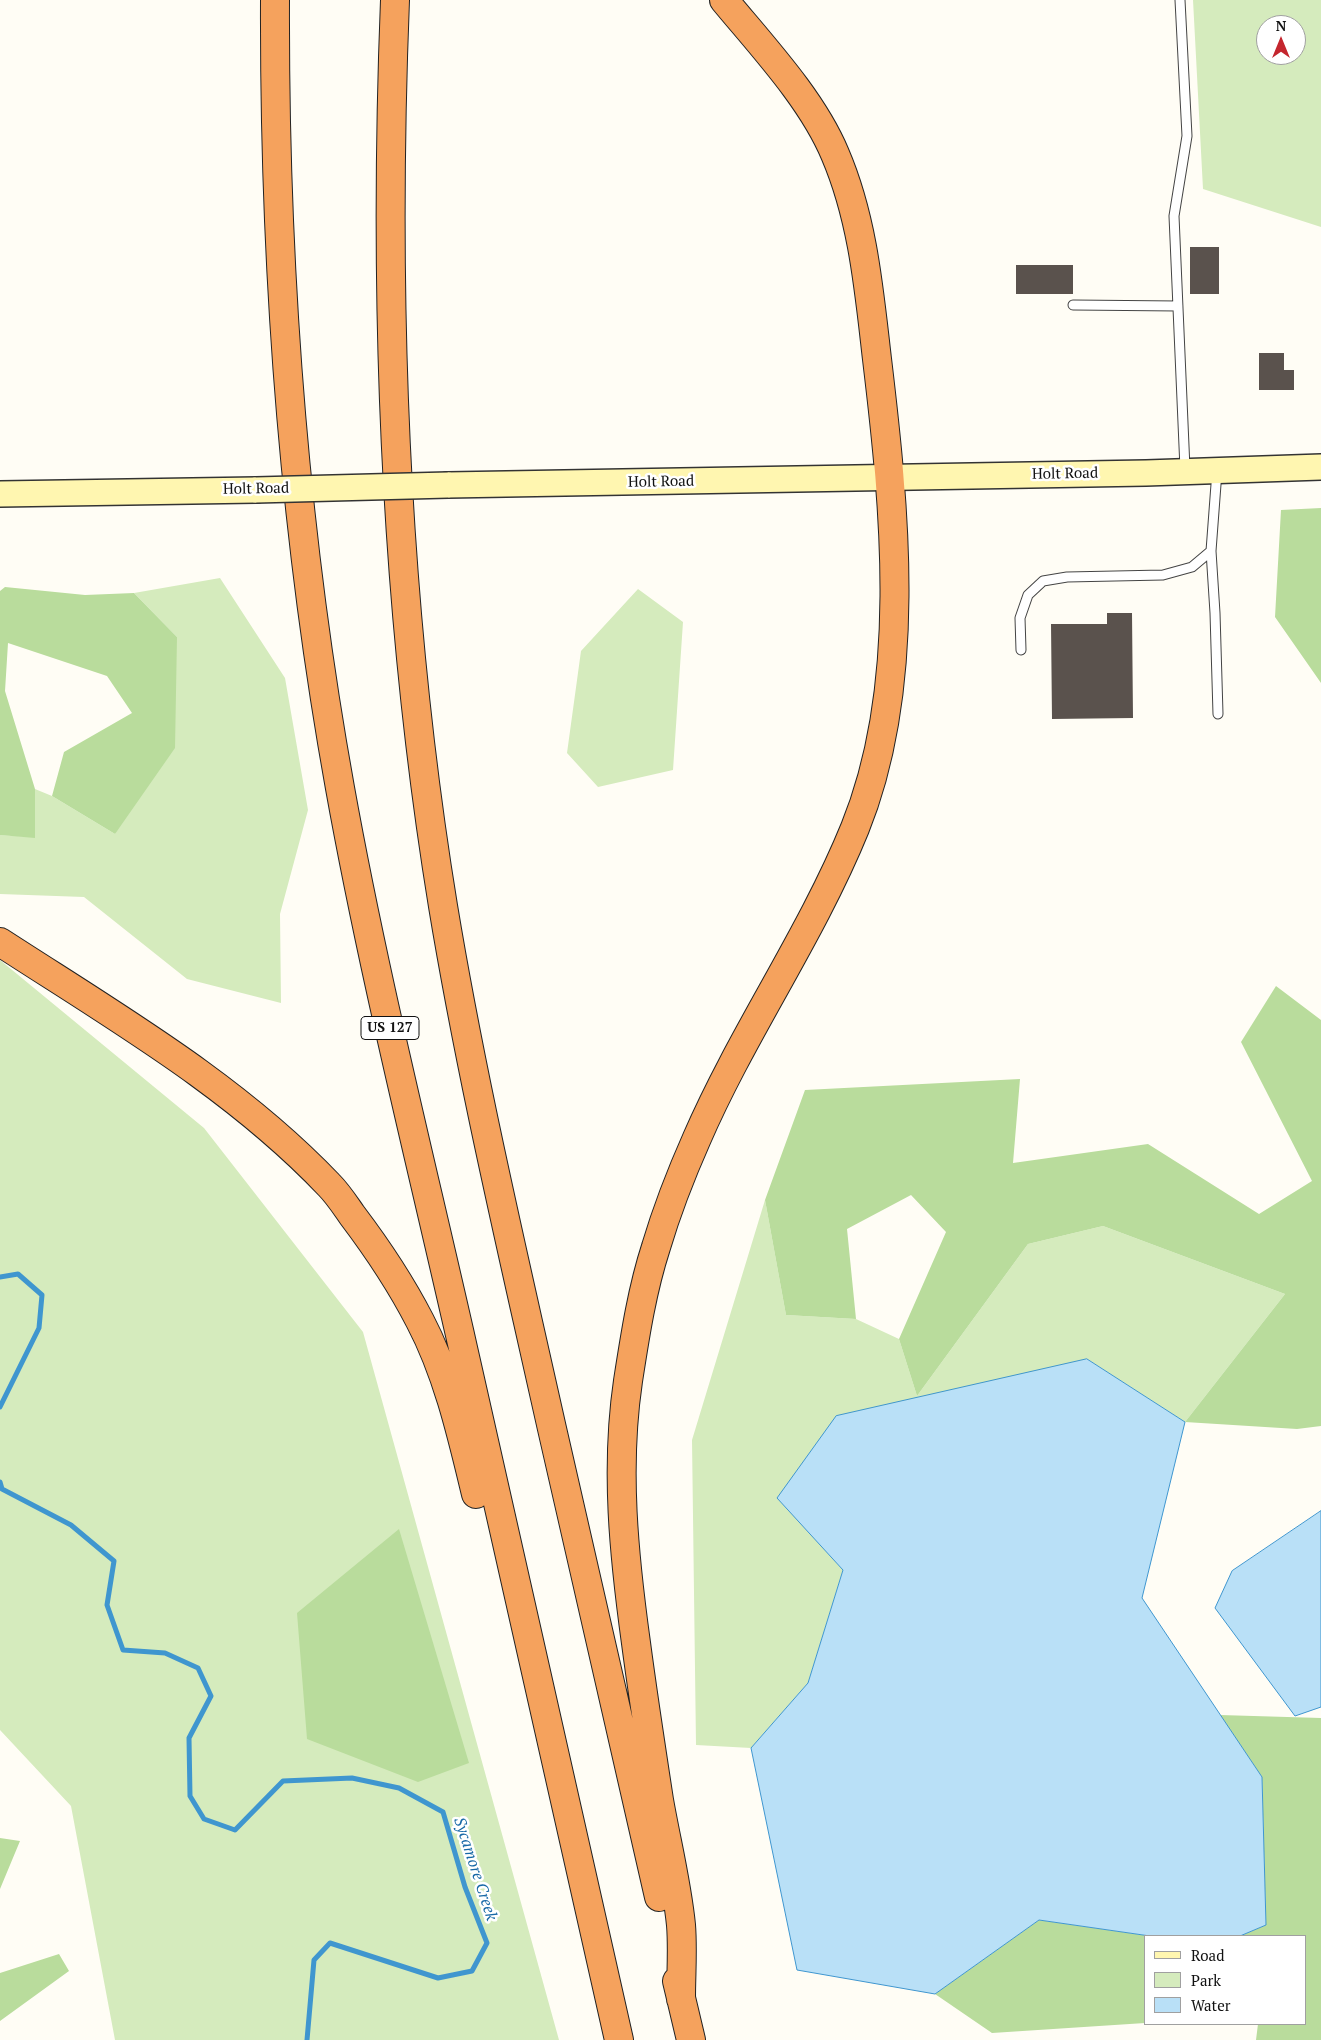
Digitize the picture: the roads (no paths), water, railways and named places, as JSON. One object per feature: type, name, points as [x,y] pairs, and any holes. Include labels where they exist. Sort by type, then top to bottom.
[{"type":"highway","name":"US 127","points":[[275,0],[280,263],[290,406],[303,534],[340,787],[371,945],[618,2040]]},
{"type":"highway","points":[[396,0],[390,130],[393,397],[409,628],[427,792],[443,902],[468,1042],[548,1409],[691,2040]]},
{"type":"highway","points":[[682,1998],[681,1924],[641,1681],[622,1534],[621,1465],[627,1388],[654,1250],[698,1134],[738,1054],[820,903],[856,826],[874,770],[885,719],[891,664],[895,567],[891,478],[864,251],[851,195],[834,149],[809,108],[774,60],[724,0]]},
{"type":"highway","points":[[0,942],[110,1013],[246,1108],[290,1146],[331,1187],[362,1228],[421,1322],[445,1380],[468,1458],[510,1634],[545,1716]]},
{"type":"main road","name":"Holt Road","points":[[0,494],[1185,472],[1321,467]]},
{"type":"lane","points":[[1180,0],[1187,136],[1174,216],[1185,472]]},
{"type":"lane","points":[[1073,305],[1178,306]]},
{"type":"lane","points":[[1217,471],[1211,551],[1218,714]]},
{"type":"lane","points":[[1021,650],[1020,618],[1028,595],[1043,581],[1067,577],[1163,575],[1192,566],[1211,551]]},
{"type":"water","points":[[1087,1359],[1185,1422],[1142,1598],[1262,1777],[1266,1925],[1242,1935],[1144,1935],[1039,1920],[935,1994],[797,1970],[751,1748],[808,1683],[843,1570],[777,1498],[836,1416]]},
{"type":"water","points":[[1321,1511],[1321,1707],[1295,1716],[1215,1608],[1232,1571]]},
{"type":"waterway","name":"Sycamore Creek","points":[[0,1277],[18,1274],[42,1295],[39,1328],[0,1407]]},
{"type":"waterway","name":"Sycamore Creek","points":[[0,1482],[2,1489],[71,1525],[114,1561],[107,1605],[123,1650],[165,1653],[198,1668],[211,1696],[189,1738],[190,1796],[204,1819],[235,1830],[283,1781],[352,1778],[399,1788],[443,1812],[465,1887],[487,1943],[472,1971],[438,1978],[330,1943],[314,1960],[307,2040]]}]
